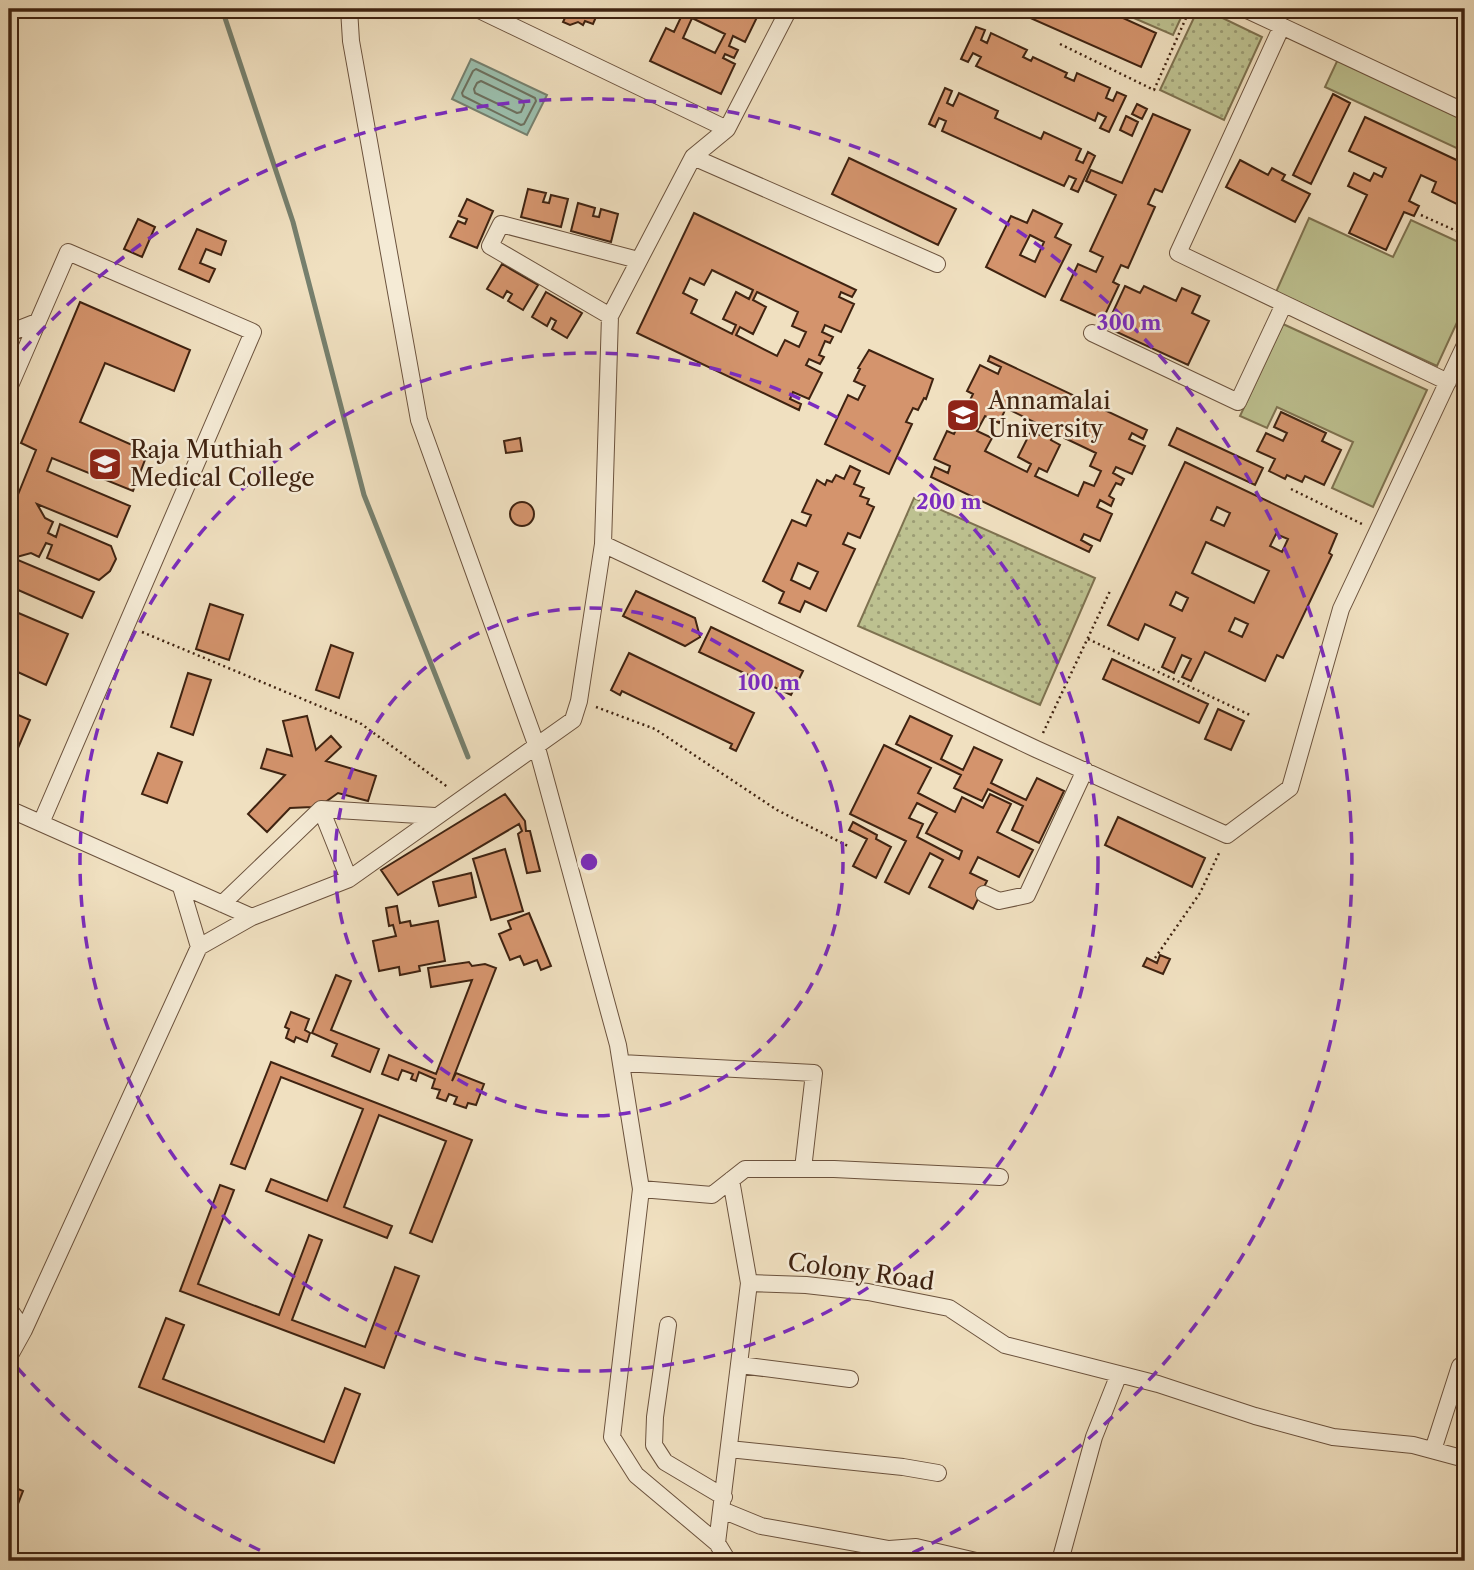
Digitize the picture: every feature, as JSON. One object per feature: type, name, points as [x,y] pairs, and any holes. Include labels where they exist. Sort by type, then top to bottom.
[{"type":"street","points":[[349,9],[351,41],[419,420],[536,744],[618,1045],[641,1189],[612,1437],[636,1475],[717,1543],[728,1561]]},
{"type":"street","points":[[477,9],[727,130]]},
{"type":"street","points":[[9,1357],[24,1330],[199,947],[252,917],[349,879],[573,720],[579,701],[603,544],[610,316],[693,157],[727,130],[789,9]]},
{"type":"street","points":[[1245,9],[1465,113]]},
{"type":"street","points":[[1282,26],[1178,253],[1448,382]]},
{"type":"street","points":[[693,157],[937,264]]},
{"type":"street","points":[[610,316],[490,246],[501,224],[638,260]]},
{"type":"street","points":[[9,388],[68,252],[253,332],[41,823]]},
{"type":"street","points":[[1092,333],[1238,402],[1284,304]]},
{"type":"street","points":[[9,333],[37,322]]},
{"type":"street","points":[[603,544],[1036,749],[1227,835],[1290,788],[1340,609],[1465,345]]},
{"type":"street","points":[[984,894],[999,901],[1027,895],[1085,770]]},
{"type":"street","points":[[9,809],[252,917]]},
{"type":"street","points":[[222,904],[321,810],[435,816]]},
{"type":"street","points":[[321,810],[349,879]]},
{"type":"street","points":[[181,887],[199,947]]},
{"type":"street","points":[[621,1063],[814,1073],[803,1169]]},
{"type":"street","points":[[641,1189],[712,1195],[744,1168],[1000,1177]]},
{"type":"street","points":[[717,1543],[749,1283],[731,1180]]},
{"type":"street","name":"Colony Road","points":[[749,1283],[806,1284],[868,1292],[949,1308],[1005,1345],[1158,1384],[1255,1416],[1333,1437],[1413,1445],[1465,1459]]},
{"type":"street","points":[[9,1308],[24,1330]]},
{"type":"street","points":[[668,1325],[655,1417],[654,1445],[665,1462],[723,1504],[761,1526],[889,1549],[916,1547],[976,1561]]},
{"type":"street","points":[[740,1364],[850,1379]]},
{"type":"street","points":[[1433,1450],[1460,1366],[1465,1368]]},
{"type":"street","points":[[1060,1561],[1094,1437],[1119,1374]]},
{"type":"street","points":[[729,1450],[903,1467],[938,1474]]},
{"type":"path","points":[[1060,44],[1154,90],[1190,9]]},
{"type":"path","points":[[1421,215],[1465,235]]},
{"type":"path","points":[[1290,489],[1377,531]]},
{"type":"path","points":[[1036,749],[1110,591]]},
{"type":"path","points":[[126,625],[360,723],[463,799]]},
{"type":"path","points":[[1088,639],[1250,715]]},
{"type":"path","points":[[579,701],[655,729],[777,810],[848,846]]},
{"type":"path","points":[[1155,958],[1200,893],[1227,835]]},
{"type":"shaded area","points":[[1113,9],[1185,9],[1173,35]]},
{"type":"shaded area","points":[[1198,9],[1204,9],[1262,37],[1224,120],[1160,90]]},
{"type":"shaded area","points":[[1339,57],[1465,116],[1465,152],[1325,87]]},
{"type":"shaded area","points":[[1309,218],[1393,257],[1411,220],[1465,245],[1465,305],[1437,366],[1276,292]]},
{"type":"shaded area","points":[[1283,324],[1427,390],[1373,507],[1332,488],[1353,442],[1277,407],[1267,428],[1240,416]]},
{"type":"shaded area","points":[[914,498],[1095,578],[1040,705],[858,626]]},
{"type":"water","points":[[471,59],[547,95],[527,135],[452,99]]},
{"type":"building","points":[[550,9],[591,9],[588,14],[596,17],[593,24],[585,21],[583,25],[578,22],[570,25],[563,22],[566,16],[556,18],[548,14]]},
{"type":"building","points":[[675,9],[761,9],[745,42],[733,36],[729,46],[738,50],[734,58],[725,54],[723,58],[735,64],[721,94],[650,61],[666,28],[674,32],[683,13]],"holes":[[[692,18],[725,34],[715,53],[683,38]]]},
{"type":"building","points":[[1010,9],[1048,9],[1060,14],[1062,9],[1096,9],[1109,14],[1110,12],[1156,33],[1141,67]]},
{"type":"building","points":[[976,27],[985,30],[981,40],[987,43],[991,33],[1027,50],[1023,57],[1031,61],[1033,57],[1067,73],[1065,77],[1074,81],[1077,73],[1110,88],[1106,98],[1113,101],[1117,92],[1126,96],[1109,132],[1100,128],[1106,117],[1098,113],[1095,121],[976,66],[981,57],[973,53],[968,62],[961,59]]},
{"type":"building","points":[[945,88],[952,91],[947,103],[953,106],[959,93],[998,111],[995,118],[1041,139],[1044,132],[1081,149],[1076,160],[1083,163],[1088,152],[1095,156],[1078,192],[1071,189],[1076,179],[1069,176],[1064,186],[942,131],[946,121],[939,118],[935,127],[929,124]]},
{"type":"building","points":[[1333,94],[1350,103],[1311,184],[1293,175]]},
{"type":"building","points":[[1137,104],[1147,109],[1142,119],[1132,114]]},
{"type":"building","points":[[1153,114],[1190,130],[1162,192],[1155,189],[1148,204],[1155,207],[1128,268],[1121,265],[1113,282],[1119,285],[1103,319],[1061,300],[1078,264],[1096,272],[1103,257],[1090,251],[1116,195],[1086,181],[1091,170],[1122,183]]},
{"type":"building","points":[[1126,116],[1138,122],[1132,136],[1120,130]]},
{"type":"building","points":[[1365,117],[1465,164],[1465,208],[1432,192],[1436,182],[1421,175],[1409,201],[1419,206],[1414,216],[1404,212],[1386,250],[1349,233],[1367,195],[1348,186],[1354,173],[1370,181],[1374,173],[1382,177],[1386,168],[1349,151]]},
{"type":"building","points":[[849,158],[956,209],[938,245],[832,194]]},
{"type":"building","points":[[1240,160],[1268,175],[1272,168],[1285,175],[1282,180],[1310,194],[1295,222],[1226,187]]},
{"type":"building","points":[[528,189],[546,193],[543,202],[549,203],[551,195],[568,199],[561,227],[521,217]]},
{"type":"building","points":[[467,199],[493,211],[477,248],[450,237],[458,221],[465,224],[467,219],[459,216]]},
{"type":"building","points":[[578,203],[595,208],[593,216],[599,217],[601,209],[618,214],[611,242],[571,231]]},
{"type":"building","points":[[1033,210],[1062,224],[1055,237],[1071,245],[1045,297],[986,267],[1011,216],[1027,223]],"holes":[[[1030,235],[1044,242],[1035,262],[1020,255]]]},
{"type":"building","points":[[694,213],[856,290],[852,297],[841,292],[839,297],[854,304],[841,332],[825,325],[822,332],[833,337],[830,343],[825,341],[819,355],[824,357],[820,364],[809,359],[806,365],[822,373],[809,399],[793,392],[790,399],[801,404],[799,410],[637,333]],"holes":[[[712,270],[753,290],[749,299],[736,292],[723,319],[736,325],[732,334],[691,313],[697,300],[683,293],[690,278],[704,285]],[[757,292],[798,312],[792,326],[806,332],[799,347],[785,340],[777,356],[736,335],[740,327],[753,334],[766,307],[753,300]]]},
{"type":"building","points":[[138,219],[155,227],[142,257],[124,249]]},
{"type":"building","points":[[197,229],[226,241],[221,255],[206,249],[200,263],[215,269],[209,282],[179,269]]},
{"type":"building","points":[[502,264],[538,285],[523,310],[508,301],[512,294],[507,291],[503,298],[487,289]]},
{"type":"building","points":[[1125,286],[1140,293],[1144,286],[1176,301],[1182,288],[1200,296],[1192,313],[1209,321],[1188,365],[1106,327]]},
{"type":"building","points":[[546,292],[582,313],[567,338],[552,329],[556,321],[551,318],[547,326],[532,317]]},
{"type":"building","name":"Raja Muthiah Medical College","points":[[80,302],[190,350],[174,391],[105,363],[80,422],[148,452],[133,491],[52,458],[47,471],[130,506],[117,537],[37,504],[45,518],[53,522],[48,533],[56,537],[60,524],[111,546],[116,559],[110,571],[99,580],[47,558],[52,545],[46,543],[39,557],[31,553],[13,558],[94,592],[82,618],[9,586],[9,494],[17,497],[36,450],[21,443]]},
{"type":"building","points":[[869,350],[933,379],[926,399],[924,398],[918,410],[913,408],[906,422],[912,424],[889,474],[825,444],[848,395],[858,400],[865,386],[854,381]]},
{"type":"building","points":[[990,356],[1147,430],[1143,439],[1132,433],[1129,439],[1145,446],[1132,474],[1116,467],[1113,473],[1124,479],[1121,485],[1116,483],[1109,496],[1114,499],[1111,506],[1100,500],[1097,507],[1112,514],[1100,541],[1084,534],[1081,540],[1092,546],[1089,552],[931,477],[935,467],[948,473],[950,466],[934,459],[947,431],[954,434],[973,394],[967,391],[980,365],[998,374],[1001,367],[988,361]],"holes":[[[1006,408],[1048,429],[1044,437],[1031,431],[1018,457],[1031,464],[1027,472],[985,451],[992,438],[977,431],[985,416],[999,423]],[[1054,433],[1096,453],[1090,466],[1101,471],[1094,486],[1084,482],[1078,496],[1035,476],[1039,468],[1047,472],[1060,445],[1051,440]]]},
{"type":"building","points":[[1281,412],[1326,433],[1322,441],[1341,450],[1324,485],[1305,476],[1302,482],[1287,475],[1285,479],[1269,471],[1275,459],[1257,451],[1266,433],[1283,441],[1287,433],[1274,427]]},
{"type":"building","points":[[1177,428],[1263,468],[1255,485],[1169,445]]},
{"type":"building","points":[[520,438],[522,451],[506,453],[504,441]]},
{"type":"building","points":[[1185,462],[1337,534],[1329,553],[1332,555],[1283,658],[1277,655],[1265,681],[1205,652],[1191,681],[1182,677],[1191,659],[1182,655],[1174,673],[1162,667],[1175,638],[1145,624],[1138,640],[1108,625]],"holes":[[[1217,507],[1230,513],[1224,526],[1211,520]],[[1276,534],[1288,539],[1282,552],[1270,546]],[[1206,542],[1269,571],[1254,603],[1192,573]],[[1176,592],[1188,598],[1182,611],[1170,605]],[[1235,618],[1248,624],[1242,637],[1229,631]]]},
{"type":"building","points":[[850,466],[860,471],[854,484],[864,488],[860,496],[869,499],[867,504],[874,507],[860,538],[848,533],[843,544],[855,549],[826,611],[805,601],[800,612],[779,603],[784,592],[763,581],[792,520],[806,526],[811,515],[802,512],[817,480],[825,485],[827,480],[832,482],[836,475],[844,479]],"holes":[[[798,563],[818,572],[810,589],[791,580]]]},
{"type":"building","points":[[522,502],[531,505],[534,514],[531,523],[522,526],[513,523],[510,514],[513,505]]},
{"type":"building","points":[[636,591],[695,618],[700,637],[685,646],[623,616]]},
{"type":"building","points":[[210,604],[243,615],[229,660],[196,649]]},
{"type":"building","points":[[9,609],[68,634],[46,685],[9,668]]},
{"type":"building","points":[[711,627],[803,671],[791,695],[699,652]]},
{"type":"building","points":[[331,645],[353,653],[339,698],[316,690]]},
{"type":"building","points":[[629,653],[754,713],[736,751],[730,748],[732,744],[622,691],[620,695],[611,690]]},
{"type":"building","points":[[1112,659],[1208,704],[1199,723],[1103,679]]},
{"type":"building","points":[[188,673],[211,680],[193,735],[171,727]]},
{"type":"building","points":[[1218,709],[1244,721],[1231,750],[1205,739]]},
{"type":"building","points":[[9,711],[30,720],[9,769]]},
{"type":"building","points":[[307,716],[316,750],[331,736],[341,747],[326,761],[376,776],[368,801],[338,793],[324,803],[312,807],[290,808],[267,832],[248,814],[285,775],[261,768],[267,749],[292,756],[283,721]]},
{"type":"building","points":[[910,716],[952,736],[941,759],[963,770],[974,747],[1002,760],[991,783],[1026,800],[1037,778],[1064,791],[1039,843],[1012,830],[1023,806],[988,789],[982,801],[954,788],[961,775],[896,744]]},
{"type":"building","points":[[884,745],[931,768],[918,793],[955,812],[962,797],[983,808],[990,794],[1011,804],[997,832],[1033,850],[1019,877],[978,857],[970,873],[987,881],[973,909],[929,887],[943,860],[930,853],[909,894],[885,882],[906,841],[850,814]],"holes":[[[917,803],[937,813],[926,833],[962,851],[959,859],[917,837],[923,824],[909,818]]]},
{"type":"building","points":[[158,753],[182,762],[167,803],[142,794]]},
{"type":"building","points":[[505,794],[525,821],[526,831],[530,831],[540,871],[527,873],[518,834],[522,831],[519,824],[398,895],[381,870]]},
{"type":"building","points":[[1118,817],[1205,858],[1192,887],[1105,845]]},
{"type":"building","points":[[853,822],[877,835],[876,839],[891,847],[876,878],[853,866],[867,839],[849,830]]},
{"type":"building","points":[[505,849],[523,911],[491,920],[473,859]]},
{"type":"building","points":[[471,873],[476,897],[439,906],[433,882]]},
{"type":"building","points":[[397,906],[400,923],[410,921],[411,926],[438,921],[445,961],[419,966],[420,971],[400,975],[399,967],[379,971],[373,941],[396,936],[393,925],[389,926],[386,908]]},
{"type":"building","points":[[529,913],[551,966],[541,970],[537,960],[524,965],[520,956],[510,960],[499,934],[511,929],[508,921]]},
{"type":"building","points":[[1160,955],[1170,959],[1163,974],[1143,966],[1147,958],[1157,963]]},
{"type":"building","points":[[469,962],[472,966],[485,964],[496,968],[452,1081],[456,1073],[484,1084],[476,1105],[468,1103],[466,1108],[454,1104],[457,1097],[449,1094],[446,1101],[437,1098],[440,1090],[432,1088],[435,1079],[419,1072],[416,1081],[411,1079],[413,1074],[402,1070],[398,1080],[382,1074],[389,1055],[436,1074],[472,980],[431,987],[428,968]]},
{"type":"building","points":[[336,975],[351,981],[331,1030],[379,1049],[370,1072],[332,1056],[337,1044],[312,1033]]},
{"type":"building","points":[[291,1012],[309,1019],[305,1030],[310,1033],[307,1042],[296,1037],[294,1042],[286,1038],[289,1029],[285,1027]]},
{"type":"building","points":[[271,1062],[472,1140],[432,1242],[410,1233],[446,1141],[379,1115],[344,1207],[392,1226],[387,1238],[266,1191],[271,1179],[327,1201],[363,1109],[281,1077],[245,1169],[231,1164]]},
{"type":"building","points":[[220,1185],[234,1190],[198,1284],[279,1315],[309,1235],[322,1240],[292,1320],[365,1347],[395,1267],[419,1276],[384,1368],[180,1291]]},
{"type":"building","points":[[166,1318],[184,1325],[163,1379],[324,1442],[345,1388],[360,1394],[334,1463],[139,1387]]},
{"type":"building","points":[[9,1485],[23,1491],[9,1527]]},
{"type":"waterway","points":[[222,9],[293,222],[364,495],[468,757]]},
{"type":"place","name":"Annamalai University","points":[[963,415]]},
{"type":"place","name":"Raja Muthiah Medical College","points":[[105,464]]}]
